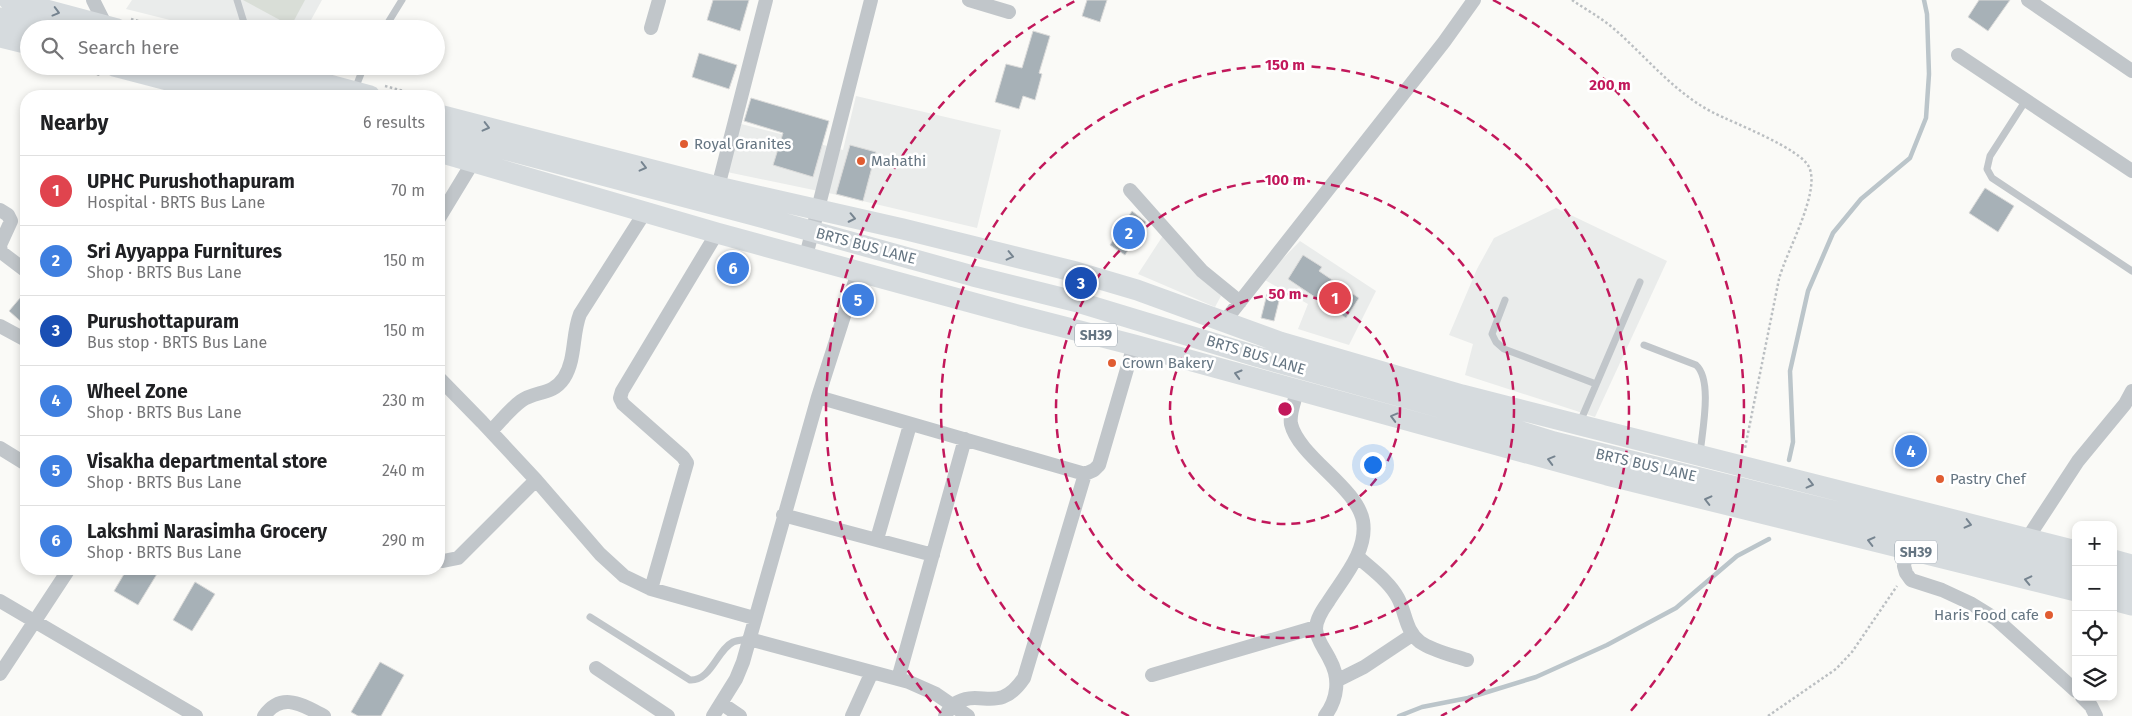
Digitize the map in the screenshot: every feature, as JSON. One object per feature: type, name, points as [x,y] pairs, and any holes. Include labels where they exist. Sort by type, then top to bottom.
[{"type":"main road","points":[[9,0],[85,20]]},
{"type":"main road","points":[[0,18],[20,24]]},
{"type":"main road","points":[[0,37],[20,42]]},
{"type":"main road","points":[[148,75],[206,90]]},
{"type":"main road","points":[[222,75],[279,90]]},
{"type":"main road","points":[[291,75],[347,90]]},
{"type":"main road","points":[[445,117],[718,187],[903,229],[1076,272],[1137,290],[1280,342],[1453,392],[2072,550]]},
{"type":"main road","name":"BRTS BUS LANE","points":[[445,134],[973,276],[1114,312],[1259,357],[1464,414],[1554,442],[2072,570]]},
{"type":"main road","name":"SH39","points":[[445,154],[858,272],[1134,345],[1607,475],[2072,591]]},
{"type":"main road","points":[[2117,561],[2132,565]]},
{"type":"main road","points":[[2117,581],[2132,585]]},
{"type":"main road","points":[[2117,601],[2132,605]]},
{"type":"street","points":[[93,0],[107,20]]},
{"type":"street","points":[[651,28],[659,0]]},
{"type":"street","points":[[718,187],[766,0]]},
{"type":"street","points":[[806,256],[819,211],[871,0]]},
{"type":"street","points":[[969,0],[1008,12]]},
{"type":"street","points":[[1224,322],[1444,42],[1474,0]]},
{"type":"street","points":[[2028,0],[2132,71]]},
{"type":"street","points":[[1958,55],[2132,171]]},
{"type":"street","points":[[445,208],[473,162]]},
{"type":"street","points":[[1130,190],[1202,271],[1240,302]]},
{"type":"street","points":[[0,210],[8,215],[11,221],[0,245],[1,253],[20,267]]},
{"type":"street","points":[[491,431],[521,401],[555,388],[565,377],[572,353],[575,326],[580,314],[646,212]]},
{"type":"street","points":[[651,589],[687,463],[683,457],[623,404],[620,398],[622,391],[717,233]]},
{"type":"street","points":[[713,716],[736,680],[818,397],[858,272]]},
{"type":"street","points":[[0,326],[20,337]]},
{"type":"street","points":[[818,397],[1085,474],[1094,470],[1099,465],[1134,345]]},
{"type":"street","points":[[445,384],[536,480],[600,554],[624,576],[651,589],[754,618]]},
{"type":"street","points":[[1297,391],[1291,423],[1294,432],[1306,449],[1358,506],[1363,520],[1364,536],[1357,556],[1321,612],[1316,627],[1318,640],[1331,660],[1338,680],[1335,698],[1326,716]]},
{"type":"street","points":[[2027,539],[2078,461],[2128,406],[2132,392]]},
{"type":"street","points":[[877,539],[910,425]]},
{"type":"street","points":[[898,679],[965,439]]},
{"type":"street","points":[[0,448],[20,460]]},
{"type":"street","points":[[949,710],[971,699],[999,699],[1008,696],[1024,678],[1085,474]]},
{"type":"street","points":[[445,561],[458,558],[536,480]]},
{"type":"street","points":[[783,515],[933,555]]},
{"type":"street","points":[[1907,550],[1904,566],[1911,580],[1942,590],[1970,603],[1996,619],[2072,688]]},
{"type":"street","points":[[1357,556],[1387,583],[1397,596],[1412,635],[1422,643],[1467,660]]},
{"type":"street","points":[[0,674],[65,575]]},
{"type":"street","points":[[0,601],[196,716]]},
{"type":"street","points":[[1152,675],[1316,627]]},
{"type":"street","points":[[1338,680],[1364,667],[1412,635]]},
{"type":"street","points":[[749,639],[898,679],[923,688],[949,710],[968,716]]},
{"type":"street","points":[[596,668],[668,716]]},
{"type":"street","points":[[852,716],[872,672]]},
{"type":"street","points":[[264,716],[274,704],[286,701],[324,716]]},
{"type":"street","points":[[2086,701],[2096,716]]},
{"type":"street","points":[[721,703],[740,716]]},
{"type":"lane","points":[[237,0],[243,20]]},
{"type":"lane","points":[[390,20],[402,0]]},
{"type":"lane","points":[[362,90],[363,75]]},
{"type":"lane","points":[[2026,100],[1990,156],[1987,169],[1992,178],[2132,271]]},
{"type":"lane","points":[[1578,425],[1640,282]]},
{"type":"lane","points":[[1505,300],[1492,334],[1496,342],[1504,349],[1596,384]]},
{"type":"lane","points":[[1644,344],[1696,365],[1700,369],[1704,381],[1705,412],[1699,456]]},
{"type":"lane","points":[[590,617],[690,680],[702,677],[727,646],[735,641],[749,639]]},
{"type":"path","points":[[1572,0],[1612,27],[1673,85],[1696,103],[1776,143],[1803,160],[1809,167],[1812,192],[1784,260],[1779,279],[1741,467]]},
{"type":"path","points":[[1768,716],[1836,669],[1852,652],[1906,573]]},
{"type":"shaded area","points":[[132,0],[322,0],[311,20],[170,20],[126,9]]},
{"type":"shaded area","points":[[243,0],[305,0],[294,20],[280,20]]},
{"type":"shaded area","name":"Mahathi","points":[[856,96],[1001,130],[977,228],[833,194],[727,172],[741,124],[843,150]]},
{"type":"shaded area","points":[[1556,208],[1667,261],[1595,417],[1465,375],[1473,344],[1449,335],[1477,269],[1494,238]]},
{"type":"shaded area","points":[[1164,234],[1221,296],[1215,307],[1138,274]]},
{"type":"shaded area","points":[[1300,241],[1376,291],[1349,345],[1298,329],[1308,304],[1263,279]]},
{"type":"building","points":[[713,0],[749,0],[740,31],[707,20]]},
{"type":"building","points":[[1087,0],[1107,0],[1100,22],[1082,16]]},
{"type":"building","points":[[1979,0],[2010,0],[1988,31],[1968,17]]},
{"type":"building","points":[[1033,31],[1050,36],[1039,73],[1042,74],[1035,100],[1023,96],[1019,109],[995,102],[1006,64],[1022,68]]},
{"type":"building","points":[[699,53],[737,65],[729,89],[692,77]]},
{"type":"building","points":[[751,98],[829,121],[813,177],[773,165],[783,133],[744,121]]},
{"type":"building","points":[[850,145],[876,152],[863,201],[836,194]]},
{"type":"building","points":[[1985,188],[2014,206],[1998,232],[1969,213]]},
{"type":"building","points":[[1132,211],[1146,222],[1125,255],[1110,245]]},
{"type":"building","points":[[1303,255],[1322,267],[1319,271],[1359,298],[1346,318],[1288,279]]},
{"type":"building","points":[[1267,294],[1280,297],[1274,321],[1261,318]]},
{"type":"building","points":[[20,298],[20,321],[9,311]]},
{"type":"building","points":[[123,575],[156,575],[138,605],[114,591]]},
{"type":"building","points":[[195,582],[215,594],[192,631],[173,620]]},
{"type":"building","points":[[380,662],[404,675],[381,716],[358,716],[351,712]]},
{"type":"waterway","points":[[1789,460],[1793,442],[1790,371],[1808,291],[1833,233],[1861,199],[1910,158],[1926,118],[1929,74],[1927,14],[1924,0]]},
{"type":"waterway","points":[[1399,716],[1422,707],[1468,698],[1536,677],[1607,645],[1676,608],[1737,556],[1769,539]]},
{"type":"place","name":"Royal Granites","points":[[684,144]]},
{"type":"place","name":"Mahathi","points":[[861,161]]},
{"type":"place","name":"Sri Ayyappa Furnitures","points":[[1129,233]]},
{"type":"place","name":"Lakshmi Narasimha Grocery","points":[[733,268]]},
{"type":"place","name":"Purushottapuram","points":[[1081,283]]},
{"type":"place","name":"UPHC Purushothapuram","points":[[1335,298]]},
{"type":"place","name":"Visakha departmental store","points":[[858,300]]},
{"type":"place","name":"Crown Bakery","points":[[1112,363]]},
{"type":"place","name":"Wheel Zone","points":[[1911,451]]},
{"type":"place","name":"Pastry Chef","points":[[1940,479]]},
{"type":"place","name":"Haris Food cafe","points":[[2049,615]]}]
